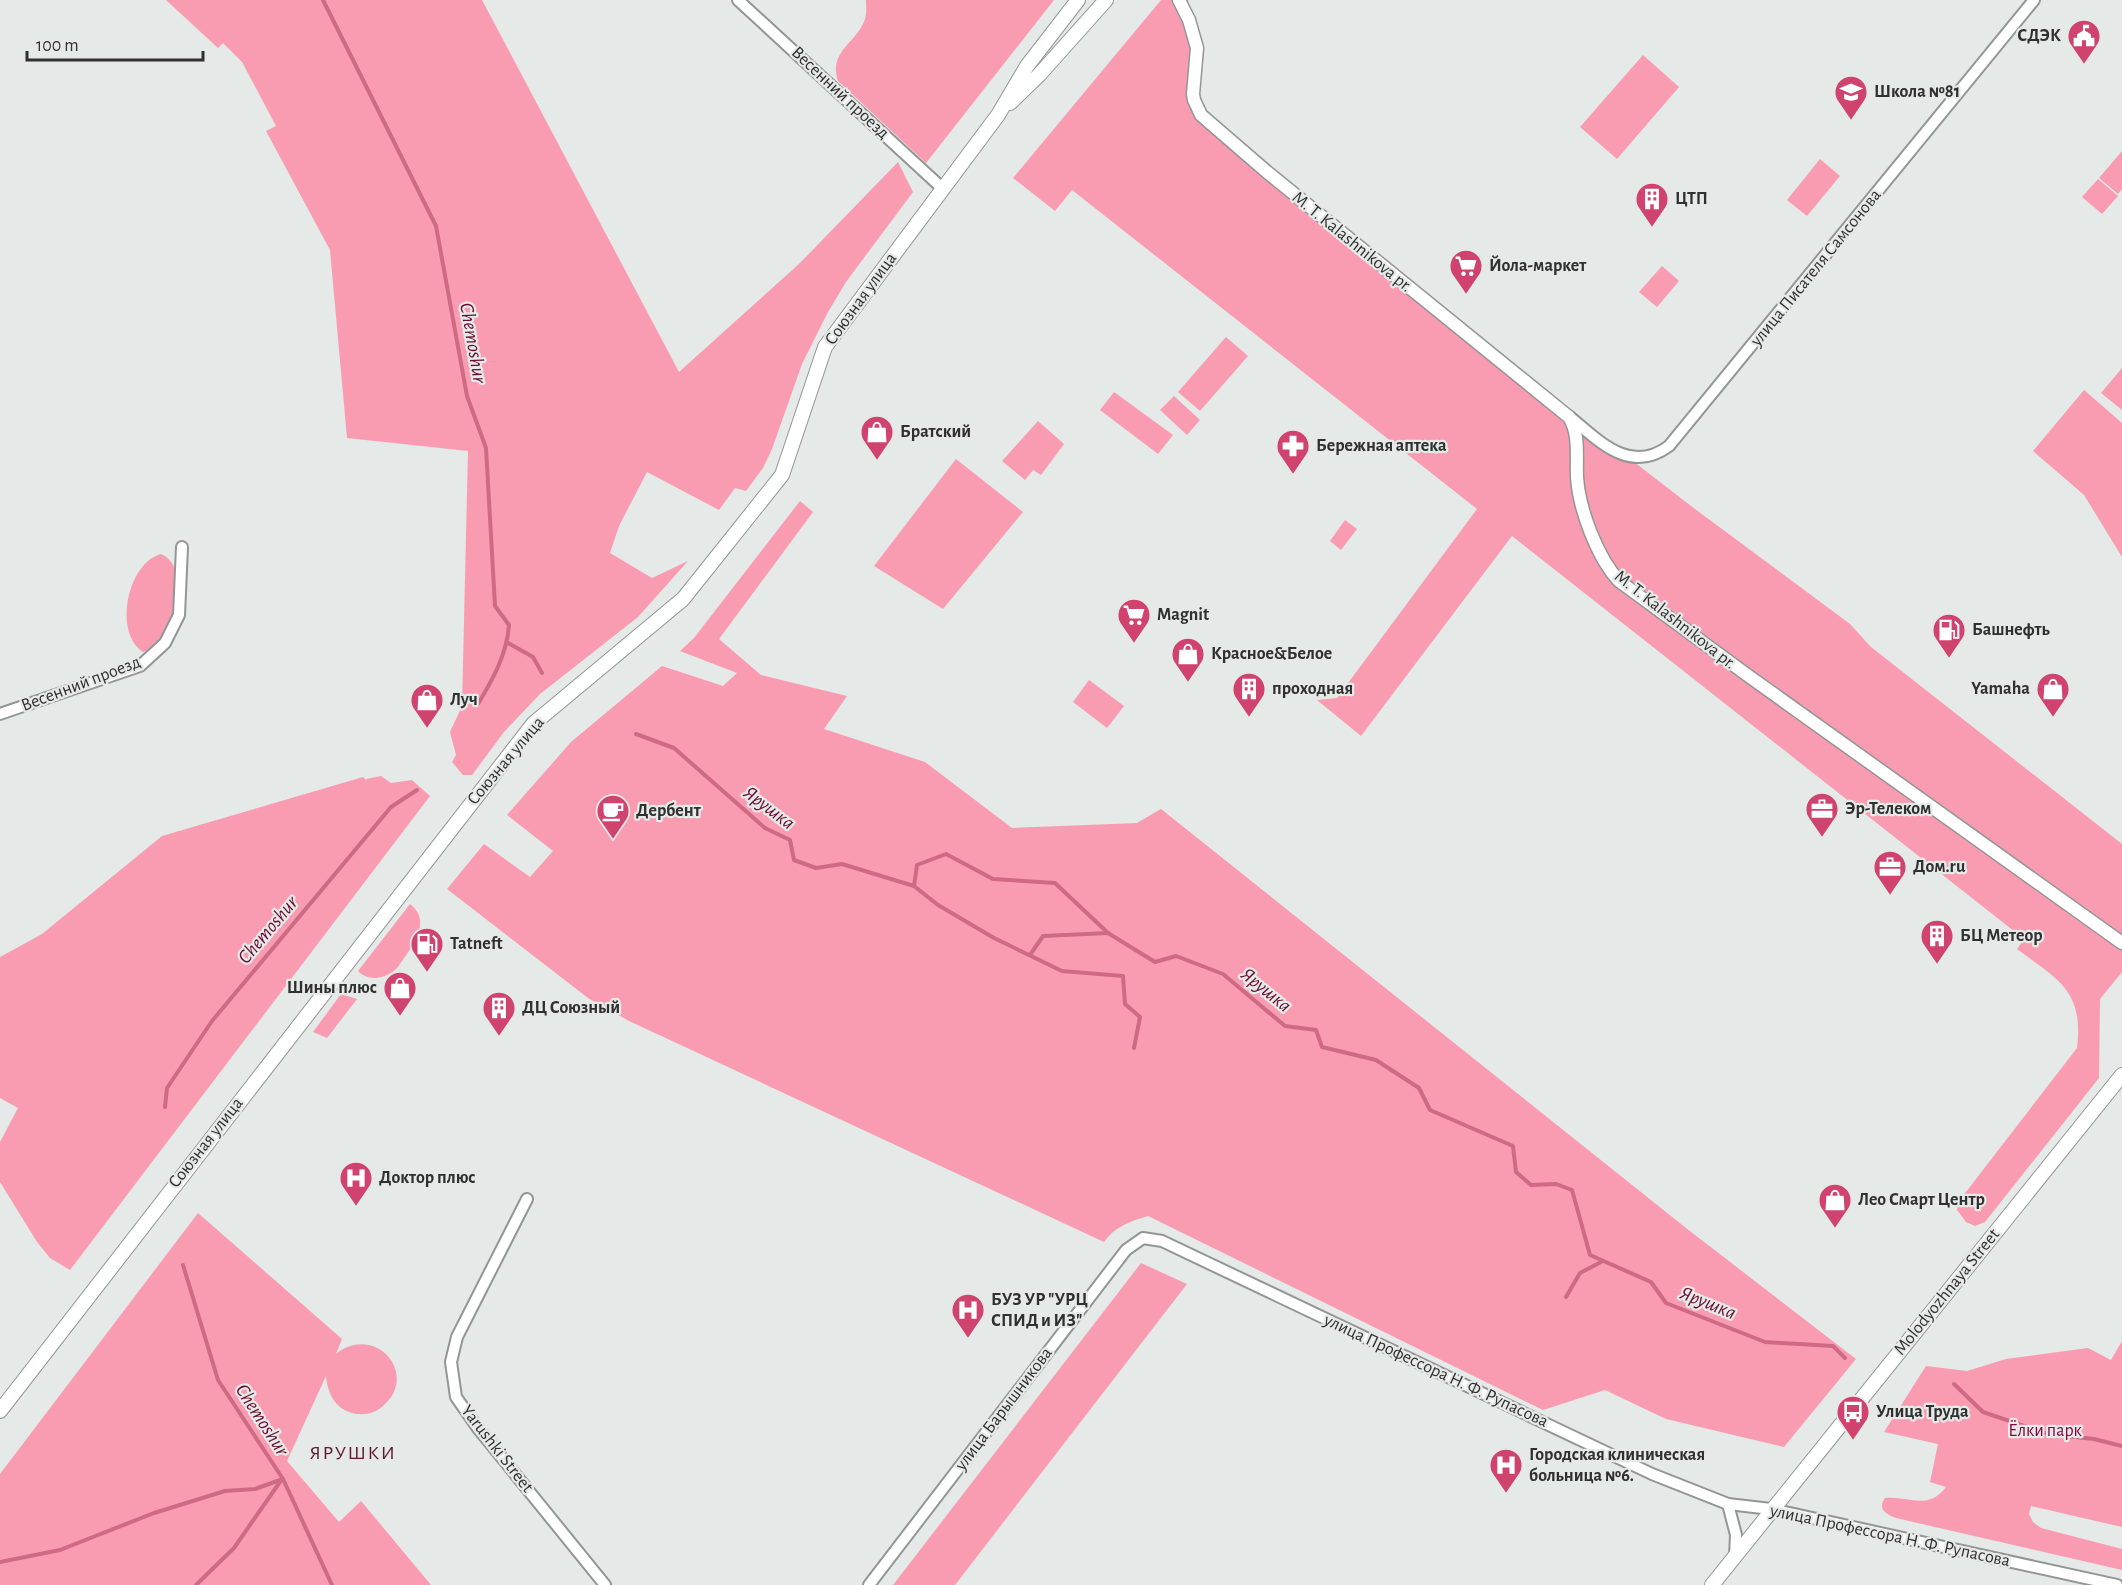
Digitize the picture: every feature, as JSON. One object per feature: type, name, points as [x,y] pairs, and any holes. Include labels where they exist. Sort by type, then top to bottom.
[{"type":"main road","name":"Союзная улица","points":[[0,1411],[532,724],[683,599],[782,475],[825,347],[998,115],[1027,66],[1078,0]]},
{"type":"main road","name":"Союзная улица","points":[[998,115],[1039,75],[1106,0]]},
{"type":"main road","points":[[1027,66],[1039,75]]},
{"type":"main road","name":"Molodyozhnaya Street","points":[[1712,1585],[2122,1074]]},
{"type":"street","name":"Весенний проезд","points":[[738,0],[942,188]]},
{"type":"street","name":"M. T. Kalashnikova pr.","points":[[1179,0],[1189,20],[1197,48],[1193,94],[1201,115],[1267,172],[1569,417],[1575,429],[1577,476],[1582,505],[1605,562],[1619,581],[1750,678],[2122,943]]},
{"type":"street","name":"улица Писателя Самсонова","points":[[1569,417],[1612,451],[1626,456],[1644,457],[1656,454],[1673,443],[2034,0]]},
{"type":"street","name":"Весенний проезд","points":[[0,714],[140,666],[165,643],[179,615],[182,547]]},
{"type":"street","name":"Yarushki Street","points":[[527,1198],[457,1337],[451,1362],[456,1397],[477,1427],[605,1585]]},
{"type":"street","name":"улица Профессора Н. Ф. Рупасова","points":[[1143,1238],[1162,1241],[1652,1474],[1728,1504],[1772,1509],[2117,1585]]},
{"type":"street","name":"улица Барышникова","points":[[869,1585],[1126,1250],[1143,1238]]},
{"type":"street","points":[[1728,1504],[1736,1535],[1735,1556]]},
{"type":"green space","points":[[166,0],[482,0],[679,372],[800,263],[898,162],[913,192],[846,282],[828,312],[802,364],[772,449],[763,468],[746,491],[735,488],[719,510],[647,472],[619,526],[610,553],[652,578],[688,561],[638,617],[540,694],[504,732],[472,775],[463,775],[452,762],[456,755],[450,732],[462,706],[468,451],[347,438],[330,250],[266,131],[276,126],[242,62],[223,43],[218,48]]},
{"type":"green space","points":[[866,0],[1054,0],[926,163],[838,81],[837,62],[866,17]]},
{"type":"green space","points":[[1161,0],[1188,0],[1202,109],[1616,448],[1850,624],[1871,647],[2122,844],[2122,972],[2100,999],[2099,1078],[1985,1222],[1975,1226],[1966,1222],[1957,1210],[1959,1201],[2077,1048],[2076,1012],[2065,988],[2045,969],[2017,949],[2024,939],[1512,536],[1361,736],[1317,700],[1337,698],[1477,509],[1072,190],[1055,211],[1013,178]]},
{"type":"green space","points":[[1643,55],[1679,87],[1617,159],[1580,127]]},
{"type":"green space","points":[[2122,151],[2122,189],[2118,194],[2099,178]]},
{"type":"green space","points":[[1820,159],[1840,176],[1807,216],[1787,200]]},
{"type":"green space","points":[[2098,179],[2118,196],[2102,214],[2082,197]]},
{"type":"green space","points":[[1662,266],[1679,281],[1657,307],[1639,292]]},
{"type":"green space","points":[[1226,337],[1248,356],[1200,411],[1178,392]]},
{"type":"green space","points":[[2122,368],[2122,410],[2101,393]]},
{"type":"green space","points":[[2084,390],[2122,423],[2122,557],[2084,495],[2033,451]]},
{"type":"green space","points":[[1114,392],[1173,435],[1158,454],[1100,410]]},
{"type":"green space","points":[[1174,396],[1200,420],[1187,435],[1160,410]]},
{"type":"green space","points":[[1038,421],[1064,444],[1041,475],[1033,470],[1025,480],[1002,461]]},
{"type":"green space","points":[[956,459],[1023,512],[943,609],[874,566]]},
{"type":"green space","points":[[800,501],[813,512],[719,639],[761,675],[847,696],[824,729],[925,762],[1012,828],[1137,823],[1161,809],[1686,1228],[1856,1359],[1784,1447],[1666,1419],[1605,1390],[1543,1410],[1148,1216],[1118,1228],[1104,1242],[629,1021],[588,998],[447,889],[484,844],[530,877],[553,851],[507,815],[571,742],[662,666],[723,686],[737,673],[680,651],[694,638]]},
{"type":"green space","points":[[1345,520],[1357,529],[1341,550],[1330,541]]},
{"type":"green space","points":[[161,554],[171,562],[176,574],[178,589],[176,605],[163,635],[154,646],[143,652],[134,643],[128,630],[128,599],[132,584],[140,570],[149,560]]},
{"type":"green space","points":[[1089,680],[1124,706],[1107,728],[1073,702]]},
{"type":"green space","points":[[381,776],[391,783],[412,780],[430,796],[70,1270],[50,1258],[37,1242],[0,1182],[0,1142],[18,1108],[0,1098],[0,957],[42,934],[162,836],[363,777],[367,781],[366,779]]},
{"type":"green space","points":[[410,904],[417,911],[420,927],[418,936],[398,967],[378,978],[362,975],[358,971]]},
{"type":"green space","points":[[341,994],[357,999],[327,1038],[313,1032]]},
{"type":"green space","points":[[198,1213],[342,1339],[336,1354],[351,1346],[365,1345],[378,1348],[388,1356],[395,1367],[397,1380],[393,1393],[383,1406],[371,1413],[353,1413],[339,1406],[329,1392],[326,1376],[287,1461],[339,1522],[361,1501],[431,1585],[0,1585],[0,1474]]},
{"type":"green space","points":[[1141,1263],[1187,1284],[955,1585],[893,1585]]},
{"type":"green space","name":"Ёлки парк","points":[[2122,1341],[2122,1527],[2031,1506],[2029,1514],[2033,1522],[2041,1528],[2122,1549],[2122,1570],[1896,1518],[1884,1511],[1882,1505],[1885,1498],[1918,1501],[1932,1499],[1946,1487],[1930,1482],[1938,1444],[1884,1432],[1926,1366],[1967,1371],[2006,1359],[2088,1348],[2111,1360]]},
{"type":"waterway","name":"Chemoshur","points":[[323,0],[436,226],[467,396],[486,448],[495,606],[509,625],[502,656],[478,704]]},
{"type":"waterway","name":"Ярушка","points":[[508,643],[533,657],[542,673]]},
{"type":"waterway","name":"Ярушка","points":[[636,734],[674,748],[765,828],[790,840],[794,860],[816,868],[842,864],[914,886],[917,865],[946,854],[993,879],[1055,883],[1108,933],[1155,962],[1176,956],[1223,974],[1285,1026],[1316,1030],[1322,1047],[1376,1060],[1419,1088],[1430,1110],[1513,1146],[1516,1172],[1531,1185],[1556,1184],[1572,1190],[1590,1255],[1651,1282],[1666,1303],[1765,1342],[1833,1346],[1845,1358]]},
{"type":"waterway","name":"Chemoshur","points":[[165,1107],[167,1088],[212,1021],[391,807],[417,790]]},
{"type":"waterway","points":[[914,886],[938,905],[994,938],[1062,971],[1123,976],[1125,1004],[1140,1017],[1134,1048]]},
{"type":"waterway","points":[[1030,955],[1043,936],[1108,933]]},
{"type":"waterway","points":[[1566,1297],[1580,1273],[1603,1261]]},
{"type":"waterway","name":"Chemoshur","points":[[183,1265],[218,1380],[283,1479],[332,1585]]},
{"type":"waterway","name":"Ярушка","points":[[1954,1384],[1983,1412],[2048,1434],[2094,1439],[2122,1446]]},
{"type":"waterway","points":[[196,1585],[234,1548],[282,1479]]},
{"type":"waterway","points":[[0,1562],[60,1550],[154,1513],[225,1491],[255,1489],[283,1479]]},
{"type":"place","name":"СДЭК","points":[[2084,65]]},
{"type":"place","name":"Школа №81","points":[[1851,121]]},
{"type":"place","name":"ЦТП","points":[[1652,228]]},
{"type":"place","name":"Йола-маркет","points":[[1466,295]]},
{"type":"place","name":"Братский","points":[[877,461]]},
{"type":"place","name":"Бережная аптека","points":[[1293,475]]},
{"type":"place","name":"Magnit","points":[[1134,644]]},
{"type":"place","name":"Башнефть","points":[[1949,659]]},
{"type":"place","name":"Красное&Белое","points":[[1188,683]]},
{"type":"place","name":"проходная","points":[[1249,718]]},
{"type":"place","name":"Yamaha","points":[[2053,718]]},
{"type":"place","name":"Луч","points":[[427,729]]},
{"type":"place","name":"Эр-Телеком","points":[[1822,838]]},
{"type":"place","name":"Дербент","points":[[613,840]]},
{"type":"place","name":"Дом.ru","points":[[1890,896]]},
{"type":"place","name":"БЦ Метеор","points":[[1937,965]]},
{"type":"place","name":"Tatneft","points":[[427,973]]},
{"type":"place","name":"Шины плюс","points":[[400,1017]]},
{"type":"place","name":"ДЦ Союзный","points":[[499,1037]]},
{"type":"place","name":"Доктор плюс","points":[[356,1207]]},
{"type":"place","name":"Лео Смарт Центр","points":[[1835,1229]]},
{"type":"place","name":"БУЗ УР \"УРЦ СПИД и ИЗ\"","points":[[968,1339]]},
{"type":"place","name":"Улица Труда","points":[[1853,1441]]},
{"type":"place","name":"Городская клиническая больница №6.","points":[[1506,1494]]},
{"type":"district","name":"ЯРУШКИ","points":[[353,1453]]}]
